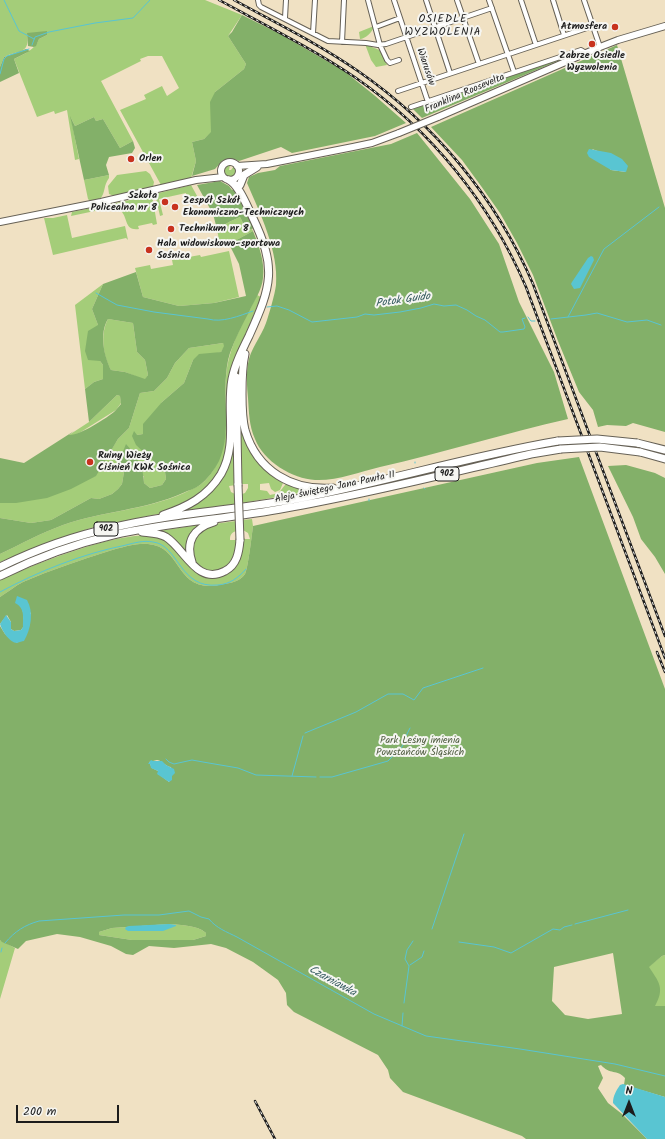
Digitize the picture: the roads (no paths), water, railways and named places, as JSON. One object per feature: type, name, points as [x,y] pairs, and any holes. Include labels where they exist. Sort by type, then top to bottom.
[{"type":"main road","points":[[240,185],[244,175],[257,167]]},
{"type":"main road","points":[[238,175],[243,198]]},
{"type":"main road","points":[[147,521],[191,504],[207,491],[220,475],[226,464],[230,446],[231,388],[233,373],[264,299],[268,284],[269,267],[263,241],[243,198],[232,182],[226,178]]},
{"type":"main road","points":[[248,338],[242,370],[242,409],[245,429],[256,454],[275,474],[296,484],[318,488],[357,486]]},
{"type":"main road","points":[[130,532],[165,536],[192,564],[208,574],[225,572],[236,561],[239,552],[240,540],[236,390],[238,362]]},
{"type":"main road","name":"Aleja świętego Jana Pawła II","points":[[0,567],[50,546],[112,527],[269,504],[558,441],[597,439],[637,443],[665,450]]},
{"type":"main road","name":"Aleja świętego Jana Pawła II","points":[[0,576],[47,555],[80,544],[130,532],[332,500],[531,454],[561,449],[600,447],[640,452],[665,459]]},
{"type":"main road","points":[[192,564],[189,546],[195,533],[210,523],[234,516]]},
{"type":"street","points":[[258,0],[261,7],[328,41],[380,45],[492,8]]},
{"type":"street","points":[[285,18],[286,0]]},
{"type":"street","points":[[313,33],[315,0]]},
{"type":"street","points":[[342,42],[344,0]]},
{"type":"street","points":[[368,0],[380,45],[388,62],[390,63],[399,60]]},
{"type":"street","name":"Wiarusów","points":[[394,0],[428,102]]},
{"type":"street","points":[[426,0],[450,73]]},
{"type":"street","points":[[457,0],[479,64]]},
{"type":"street","points":[[489,0],[514,72]]},
{"type":"street","points":[[521,0],[536,45]]},
{"type":"street","points":[[553,0],[564,35]]},
{"type":"street","points":[[584,0],[600,47]]},
{"type":"street","points":[[376,27],[400,18]]},
{"type":"street","points":[[398,90],[593,26]]},
{"type":"street","name":"Franklina Roosevelta","points":[[238,175],[243,170],[267,164],[372,143],[438,117],[600,47],[665,26]]},
{"type":"street","points":[[411,107],[581,50],[586,53]]},
{"type":"street","points":[[0,222],[105,201],[196,180],[221,170],[224,165],[229,162],[234,163],[237,166],[238,175],[226,178],[196,180]]},
{"type":"street","name":"Franklina Roosevelta","points":[[237,166],[267,164]]},
{"type":"street","points":[[221,170],[226,178]]},
{"type":"water","points":[[589,149],[611,153],[622,159],[628,166],[626,172],[611,170],[589,157],[587,153]]},
{"type":"water","points":[[591,256],[594,260],[580,288],[574,289],[571,284],[572,282],[588,258]]},
{"type":"water","points":[[17,596],[27,600],[31,620],[24,641],[17,643],[12,641],[7,636],[0,624],[6,615],[11,622],[11,629],[14,631],[21,630],[23,627],[22,610],[15,603]]},
{"type":"water","points":[[151,760],[162,761],[174,769],[175,773],[172,776],[172,780],[169,782],[157,774],[158,771],[151,768],[150,764],[148,764]]},
{"type":"water","points":[[169,924],[176,926],[163,931],[128,931],[125,929],[129,926]]},
{"type":"water","points":[[623,1084],[665,1097],[665,1139],[647,1139],[613,1103],[616,1091],[620,1085]]},
{"type":"waterway","points":[[4,0],[19,31],[34,39]]},
{"type":"waterway","points":[[32,45],[35,37],[49,32],[95,23],[133,18],[150,0]]},
{"type":"waterway","points":[[0,74],[4,59],[7,56],[29,49]]},
{"type":"waterway","points":[[568,317],[604,249],[659,207]]},
{"type":"waterway","name":"Potok Guido","points":[[96,293],[117,305],[154,312],[213,320],[230,318],[253,311]]},
{"type":"waterway","name":"Potok Guido","points":[[267,307],[277,306],[289,310],[312,322],[357,317],[365,314],[374,315],[400,312],[434,304],[444,306],[456,305],[485,320],[500,332],[524,329],[525,327],[522,319],[525,318]]},
{"type":"waterway","name":"Potok Guido","points":[[551,319],[597,313],[627,322],[647,320],[661,325]]},
{"type":"waterway","name":"Potok Guido","points":[[528,317],[531,321],[535,321]]},
{"type":"waterway","points":[[0,592],[45,570],[77,558],[110,549],[150,541],[162,545],[169,551],[187,574],[195,580],[205,584],[218,585],[230,582],[237,578],[246,569]]},
{"type":"waterway","points":[[305,733],[356,712],[388,694],[403,694],[414,700],[423,688],[483,668]]},
{"type":"waterway","points":[[320,777],[332,777],[388,761],[401,748],[406,740],[406,736],[410,728]]},
{"type":"waterway","points":[[292,776],[303,736]]},
{"type":"waterway","points":[[166,759],[174,764],[192,760],[238,768],[256,775],[316,777]]},
{"type":"waterway","points":[[432,929],[464,834]]},
{"type":"waterway","points":[[575,924],[628,910]]},
{"type":"waterway","name":"Czarniawka","points":[[5,943],[20,929],[39,921],[124,915],[159,915],[189,911],[209,919],[222,930],[374,1014],[426,1036],[615,1064],[665,1076]]},
{"type":"waterway","points":[[459,942],[494,947],[511,953],[553,929],[560,930],[564,927],[572,925]]},
{"type":"waterway","points":[[404,1003],[409,966],[405,959],[407,950],[413,941]]},
{"type":"waterway","name":"Czarniawka","points":[[1,952],[2,948]]},
{"type":"waterway","points":[[410,965],[422,957],[424,951]]},
{"type":"waterway","points":[[402,1026],[403,1013]]},
{"type":"railway","points":[[219,0],[323,57],[356,78],[383,98],[409,121],[456,170],[495,226],[526,287],[665,658]]},
{"type":"railway","points":[[234,0],[328,52],[358,71],[386,92],[413,115],[437,139],[482,193],[518,252],[533,284],[665,636]]},
{"type":"railway","points":[[657,652],[665,672]]},
{"type":"railway","points":[[255,1101],[275,1139]]},
{"type":"place","name":"Atmosfera","points":[[615,27]]},
{"type":"place","name":"Zabrze Osiedle Wyzwolenia","points":[[592,44]]},
{"type":"place","name":"Orlen","points":[[131,159]]},
{"type":"place","name":"Szkoła Policealna nr 8","points":[[165,202]]},
{"type":"place","name":"Zespół Szkół Ekonomiczno-Technicznych","points":[[175,207]]},
{"type":"place","name":"Technikum nr 8","points":[[171,229]]},
{"type":"place","name":"Hala widowiskowo-sportowa Sośnica","points":[[149,250]]},
{"type":"place","name":"Ruiny Wieży Ciśnień KWK Sośnica","points":[[90,462]]},
{"type":"district","name":"OSIEDLE WYZWOLENIA","points":[[443,26]]},
{"type":"park label","name":"Park Leśny imienia Powstańców Śląskich","points":[[420,746]]}]
